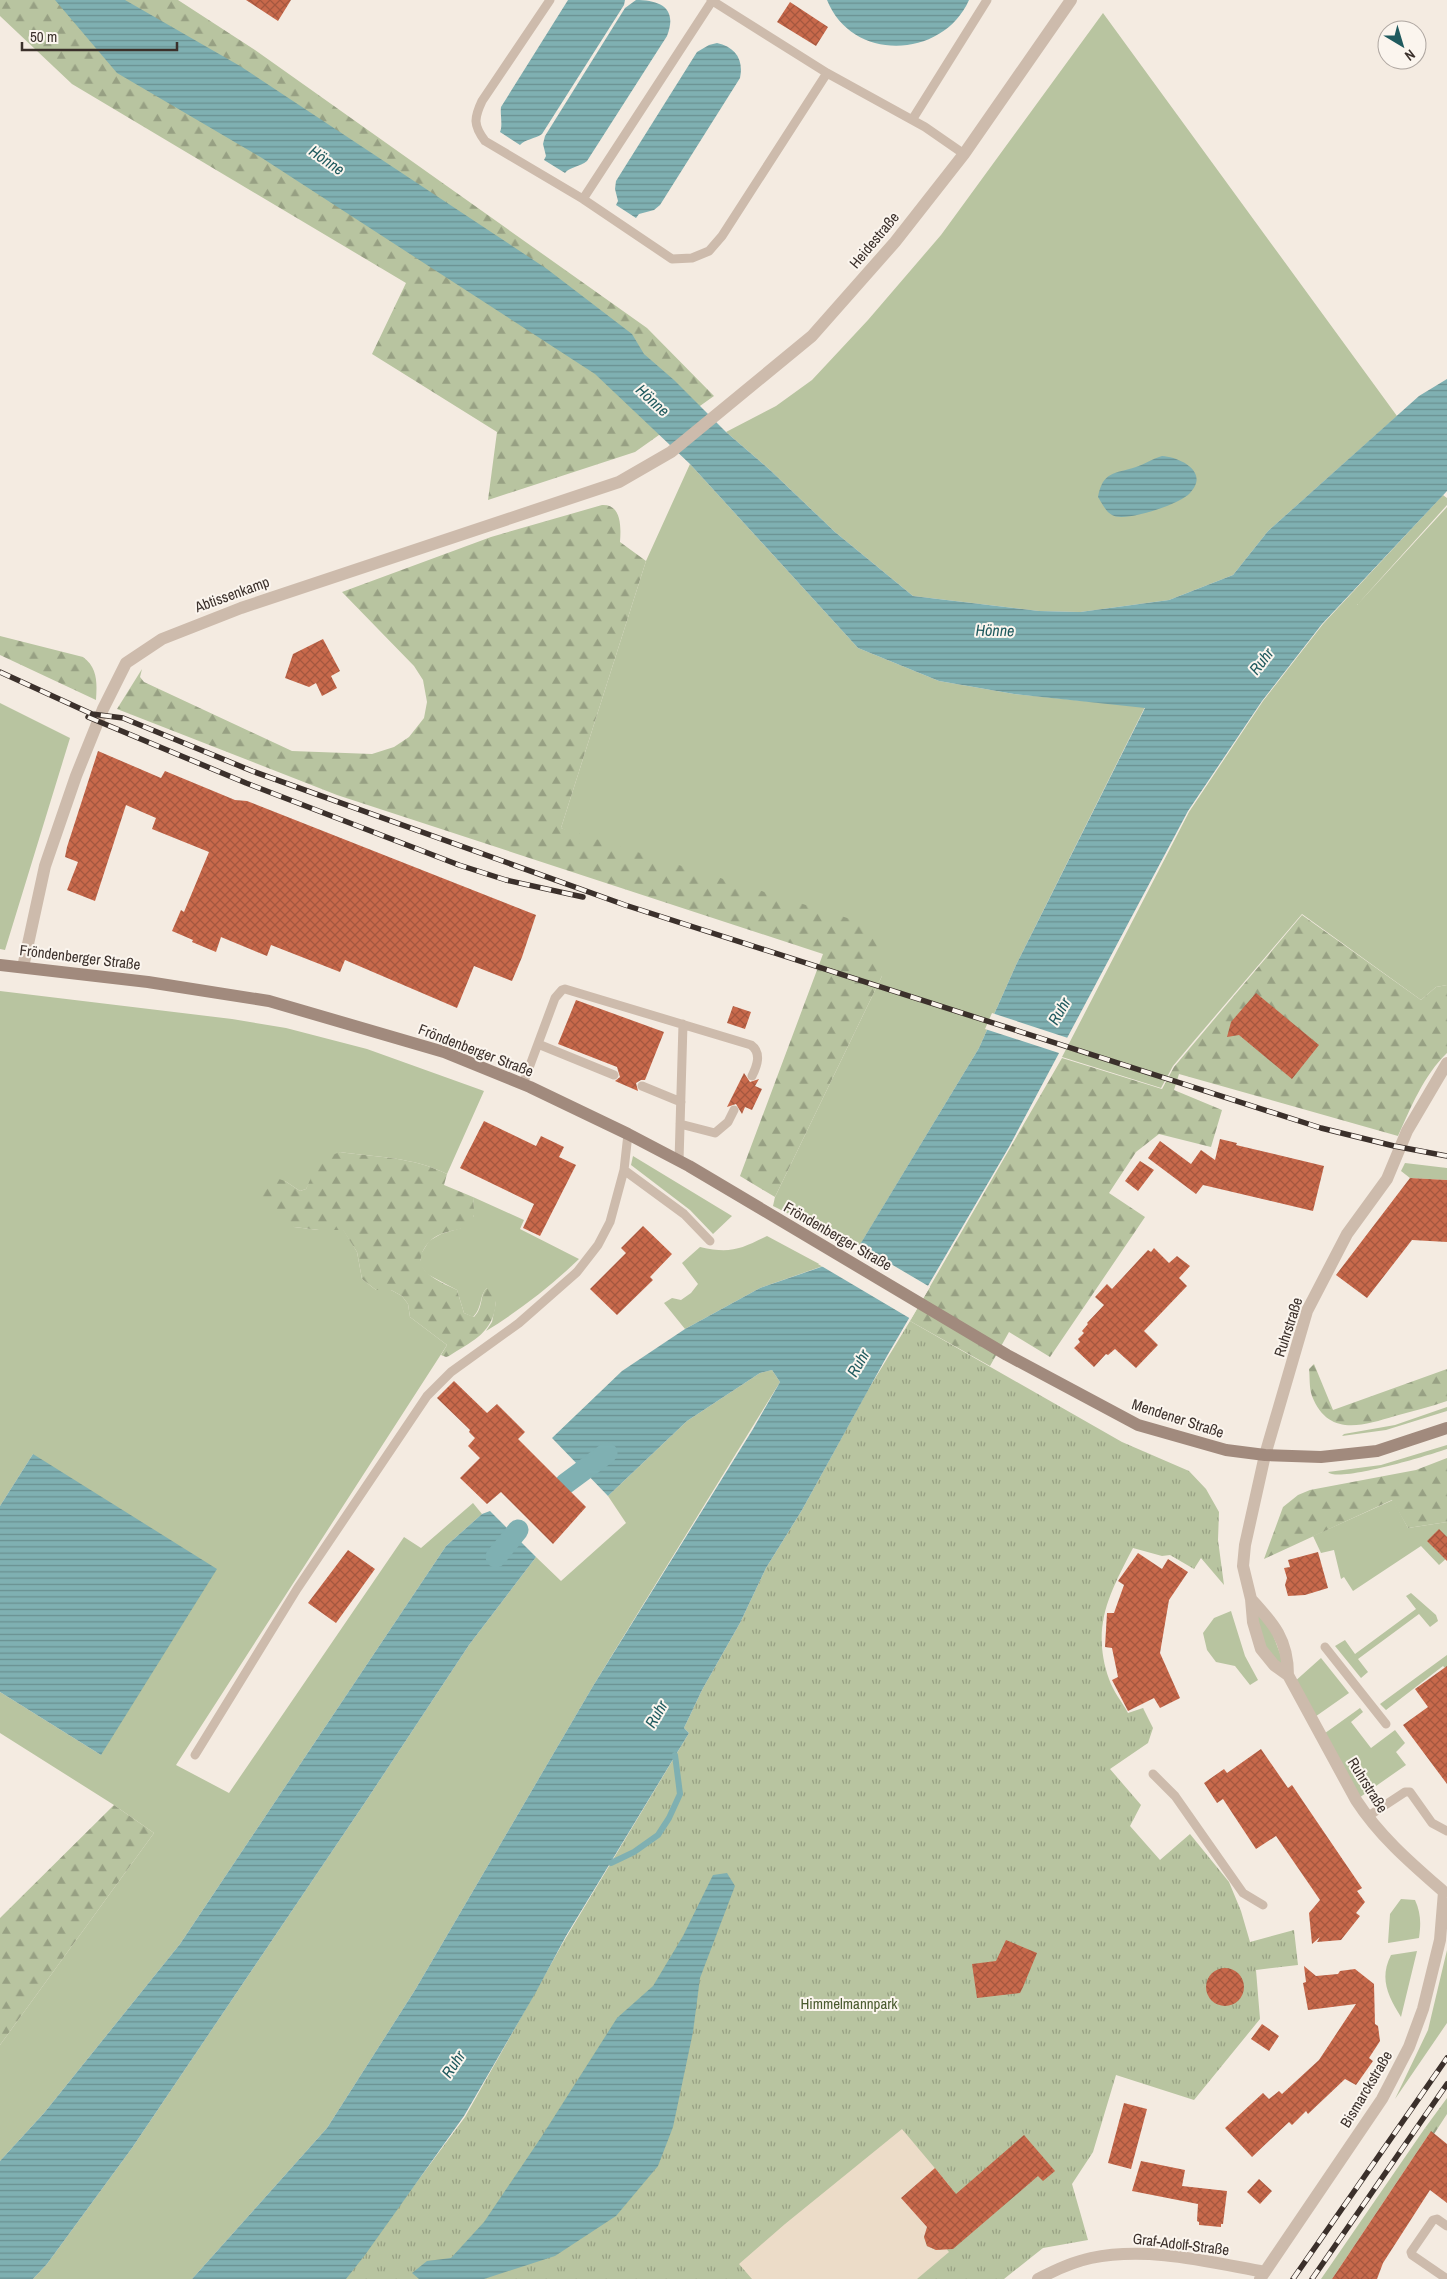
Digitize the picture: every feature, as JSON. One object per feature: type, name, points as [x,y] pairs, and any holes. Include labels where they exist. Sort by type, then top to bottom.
[{"type":"main road","name":"Fröndenberger Straße","points":[[0,965],[148,982],[269,1001],[444,1052],[523,1084],[628,1134],[679,1161],[897,1290]]},
{"type":"main road","name":"Mendener Straße","points":[[897,1290],[1029,1368],[1138,1425],[1226,1450],[1265,1455],[1334,1456],[1377,1451],[1447,1428]]},
{"type":"street","name":"Heidestraße","points":[[659,461],[812,336],[896,242],[964,154],[1071,0]]},
{"type":"street","name":"Abtissenkamp","points":[[23,967],[45,866],[76,776],[103,709],[126,663],[162,639],[240,608],[620,482],[659,461]]},
{"type":"street","name":"Ruhrstraße","points":[[1446,1892],[1393,1847],[1367,1817],[1288,1675],[1274,1665],[1261,1648],[1253,1622],[1251,1599],[1243,1566],[1245,1545],[1265,1455],[1307,1311],[1347,1234],[1387,1179],[1407,1130],[1447,1063]]},
{"type":"street","name":"Ruhrstraße","points":[[1251,1599],[1266,1616],[1282,1640],[1288,1656],[1288,1675]]},
{"type":"street","name":"Bismarckstraße","points":[[1263,2275],[1382,2099],[1409,2047],[1423,2009],[1440,1940],[1446,1892]]},
{"type":"street","name":"Graf-Adolf-Straße","points":[[1038,2279],[1062,2266],[1091,2258],[1122,2254],[1157,2255],[1263,2275]]},
{"type":"lane","points":[[550,0],[482,101],[476,114],[476,129],[485,141],[583,199],[672,259],[692,258],[709,251],[722,236],[827,73]]},
{"type":"lane","points":[[583,199],[711,0],[827,73],[912,120],[964,154]]},
{"type":"lane","points":[[912,120],[987,0]]},
{"type":"lane","points":[[523,1084],[555,998],[565,989],[683,1024],[755,1048],[757,1062],[752,1076]]},
{"type":"lane","points":[[679,1161],[683,1024]]},
{"type":"lane","points":[[538,1044],[614,1075]]},
{"type":"lane","points":[[642,1086],[681,1102]]},
{"type":"lane","points":[[680,1124],[714,1133],[728,1122],[734,1110]]},
{"type":"lane","points":[[195,1755],[296,1589],[427,1396],[451,1372],[519,1323],[577,1272],[598,1245],[610,1222],[624,1170],[628,1134]]},
{"type":"lane","points":[[624,1170],[684,1214],[710,1241]]},
{"type":"lane","points":[[1325,1647],[1386,1724]]},
{"type":"lane","points":[[1153,1774],[1175,1796],[1243,1893],[1263,1905]]},
{"type":"lane","points":[[1367,1817],[1405,1792],[1410,1792],[1432,1823],[1447,1831]]},
{"type":"lane","points":[[1447,2226],[1437,2219],[1433,2220],[1411,2252],[1412,2255],[1447,2279]]},
{"type":"green space","points":[[0,0],[178,0],[255,50],[647,328],[714,396],[635,452],[488,500],[497,432],[372,354],[406,283],[72,84],[0,16]]},
{"type":"green space","points":[[1103,13],[1397,416],[1268,531],[1233,575],[1169,600],[1080,612],[1039,611],[913,596],[835,532],[770,470],[726,432],[776,406],[812,380],[868,320],[941,235]]},
{"type":"green space","points":[[690,464],[858,648],[939,681],[1014,694],[1145,707],[1016,965],[979,1048],[858,1248],[773,1206],[775,1197],[882,976],[561,828],[646,561]]},
{"type":"green space","points":[[1443,495],[1447,498],[1447,505],[1357,605],[1447,507],[1447,985],[1436,987],[1421,1000],[1302,914],[1173,1066],[1161,1088],[1062,1057],[1189,812],[1263,701],[1323,624]]},
{"type":"green space","points":[[602,505],[613,508],[617,513],[620,524],[620,542],[646,561],[561,828],[876,927],[882,976],[775,1197],[740,1176],[823,954],[337,795],[117,709],[142,669],[140,677],[144,682],[292,751],[372,754],[394,747],[409,737],[424,718],[427,702],[423,680],[414,666],[342,592],[491,537]]},
{"type":"green space","points":[[0,636],[83,657],[92,666],[94,671],[96,700],[0,655]]},
{"type":"green space","points":[[0,703],[70,738],[5,950],[0,949]]},
{"type":"green space","points":[[1302,915],[1421,1000],[1436,987],[1447,985],[1447,1053],[1425,1081],[1398,1136],[1179,1074],[1174,1090],[1222,1110],[1211,1147],[1159,1134],[1136,1152],[1109,1193],[1145,1217],[1050,1357],[1009,1332],[990,1366],[910,1321],[1062,1058],[1162,1089],[1174,1067]]},
{"type":"green space","points":[[0,991],[232,1019],[286,1028],[367,1049],[484,1091],[447,1174],[434,1168],[408,1161],[340,1152],[311,1180],[306,1189],[300,1191],[285,1181],[294,1227],[319,1230],[343,1229],[357,1252],[362,1279],[376,1290],[391,1290],[402,1296],[408,1304],[410,1317],[447,1345],[176,1765],[229,1793],[404,1537],[421,1548],[473,1503],[482,1514],[446,1546],[180,1944],[44,2113],[0,2161],[0,2045],[154,1833],[114,1805],[0,1733],[0,1692],[101,1755],[33,1454],[0,1506]]},
{"type":"green space","points":[[340,1152],[394,1158],[434,1168],[447,1174],[444,1185],[473,1197],[474,1215],[472,1221],[463,1228],[433,1238],[424,1249],[421,1257],[421,1264],[430,1275],[457,1290],[464,1313],[474,1317],[487,1288],[495,1292],[495,1309],[484,1332],[449,1356],[441,1355],[447,1345],[410,1317],[408,1304],[402,1296],[391,1290],[376,1290],[362,1279],[357,1252],[343,1230],[294,1227],[261,1202],[263,1187],[273,1177],[285,1181],[300,1191],[306,1189],[317,1166],[325,1159]]},
{"type":"green space","points":[[633,1156],[732,1216],[713,1234],[690,1210],[631,1165]]},
{"type":"green space","points":[[1405,1163],[1447,1168],[1447,1180],[1410,1178],[1401,1171]]},
{"type":"green space","points":[[473,1197],[524,1220],[520,1229],[579,1259],[534,1298],[486,1331],[492,1322],[496,1302],[487,1288],[473,1317],[464,1313],[457,1290],[427,1274],[421,1266],[421,1254],[429,1241],[441,1234],[461,1228],[474,1216]]},
{"type":"green space","points":[[767,1236],[823,1266],[760,1288],[685,1329],[664,1303],[672,1298],[681,1300],[691,1293],[698,1284],[682,1263],[700,1247],[720,1250],[735,1249]]},
{"type":"green space","name":"Himmelmannpark","points":[[910,1321],[1122,1442],[1189,1471],[1206,1489],[1219,1512],[1218,1540],[1224,1585],[1201,1558],[1194,1569],[1170,1555],[1162,1556],[1133,1548],[1110,1596],[1102,1627],[1104,1660],[1109,1679],[1128,1713],[1143,1708],[1153,1728],[1148,1743],[1110,1769],[1141,1805],[1130,1826],[1160,1860],[1190,1834],[1229,1882],[1241,1911],[1250,1942],[1294,1930],[1298,1965],[1256,1970],[1260,2019],[1194,2100],[1116,2075],[1093,2152],[1072,2184],[1088,2240],[1043,2248],[1004,2279],[345,2279],[465,2117],[564,1941],[689,1733],[684,1728],[702,1690],[740,1623],[766,1568],[802,1510],[868,1390]]},
{"type":"green space","points":[[1314,1364],[1333,1410],[1447,1369],[1447,1401],[1370,1423],[1347,1425],[1337,1423],[1327,1418],[1319,1409],[1312,1396],[1309,1369]]},
{"type":"green space","points":[[772,1370],[780,1382],[593,1686],[415,1990],[327,2128],[192,2279],[33,2279],[47,2264],[132,2148],[469,1645],[536,1557],[561,1581],[626,1523],[608,1496],[687,1421],[760,1373]]},
{"type":"green space","points":[[1447,1407],[1447,1411],[1386,1430],[1342,1436],[1344,1434],[1395,1425]]},
{"type":"green space","points":[[1447,1445],[1447,1449],[1385,1467],[1348,1474],[1328,1472],[1381,1465]]},
{"type":"green space","points":[[1447,1458],[1447,1522],[1408,1528],[1392,1500],[1264,1559],[1283,1507],[1298,1495],[1310,1490],[1416,1470]]},
{"type":"green space","points":[[1393,1500],[1408,1528],[1447,1522],[1447,1558],[1439,1565],[1421,1546],[1353,1591],[1344,1577],[1341,1579],[1334,1550],[1321,1553],[1313,1536]]},
{"type":"green space","points":[[1411,1593],[1436,1615],[1438,1621],[1430,1627],[1419,1614],[1358,1659],[1368,1672],[1361,1678],[1335,1646],[1345,1640],[1355,1654],[1416,1609],[1406,1596]]},
{"type":"green space","points":[[1251,1599],[1266,1616],[1288,1675],[1261,1649]]},
{"type":"green space","points":[[1231,1611],[1245,1656],[1258,1680],[1250,1685],[1235,1666],[1216,1662],[1207,1650],[1203,1633],[1214,1618]]},
{"type":"green space","points":[[1447,1655],[1447,1670],[1443,1666],[1386,1710],[1380,1704]]},
{"type":"green space","points":[[1321,1658],[1349,1693],[1312,1719],[1293,1683]]},
{"type":"green space","points":[[1360,1708],[1363,1712],[1351,1722],[1371,1748],[1395,1730],[1405,1743],[1396,1752],[1406,1765],[1356,1800],[1321,1736]]},
{"type":"green space","points":[[114,1805],[154,1833],[0,2045],[0,1918]]},
{"type":"green space","points":[[1401,1899],[1415,1900],[1420,1919],[1419,1938],[1388,1943],[1390,1914]]},
{"type":"green space","points":[[1447,1950],[1447,2023],[1395,2099],[1428,2030]]},
{"type":"green space","points":[[1417,1951],[1401,2017],[1392,2002],[1385,1980],[1387,1964],[1391,1955]]},
{"type":"green space","points":[[1447,2098],[1447,2114],[1434,2134],[1425,2128]]},
{"type":"green space","points":[[1425,2128],[1431,2131],[1332,2279],[1321,2279]]},
{"type":"shaded area","points":[[902,2129],[949,2185],[923,2206],[929,2228],[924,2237],[927,2246],[936,2250],[945,2247],[949,2252],[917,2279],[752,2279],[739,2264]]},
{"type":"water","points":[[55,0],[125,0],[240,66],[547,269],[632,334],[644,354],[674,380],[726,432],[770,470],[835,532],[913,596],[1039,611],[1080,612],[1169,600],[1233,575],[1268,531],[1419,396],[1447,379],[1447,491],[1322,624],[1262,701],[1188,811],[1009,1147],[887,1356],[802,1510],[766,1568],[740,1623],[702,1690],[684,1728],[689,1733],[566,1936],[536,1992],[464,2116],[346,2279],[192,2279],[327,2128],[415,1990],[593,1686],[753,1429],[780,1382],[772,1370],[760,1373],[687,1421],[608,1496],[552,1438],[622,1371],[685,1329],[760,1288],[853,1256],[979,1048],[1016,965],[1145,708],[1014,694],[939,681],[858,648],[690,464],[595,374],[262,158],[117,73]]},
{"type":"water","points":[[568,0],[625,0],[624,5],[542,134],[520,145],[500,132],[501,107]]},
{"type":"water","points":[[636,0],[653,2],[665,8],[670,19],[667,36],[587,161],[569,169],[565,173],[544,160],[546,156],[543,144],[545,136],[625,8]]},
{"type":"water","points":[[827,0],[969,0],[956,20],[939,34],[919,43],[898,46],[876,43],[856,35],[839,21]]},
{"type":"water","points":[[717,43],[729,47],[737,55],[741,65],[740,78],[660,205],[654,210],[639,214],[636,218],[616,205],[618,201],[615,189],[616,181],[697,52]]},
{"type":"water","points":[[1162,456],[1177,459],[1195,472],[1197,478],[1190,493],[1165,507],[1140,514],[1118,517],[1107,511],[1098,497],[1106,478]]},
{"type":"water","points":[[33,1454],[217,1569],[101,1755],[0,1692],[0,1506]]},
{"type":"water","points":[[490,1511],[536,1557],[469,1645],[132,2148],[47,2264],[33,2279],[0,2279],[0,2161],[44,2113],[180,1944],[446,1546],[482,1514]]},
{"type":"water","points":[[727,1873],[735,1886],[700,1978],[693,2032],[673,2127],[658,2166],[616,2216],[555,2256],[484,2279],[419,2279],[412,2273],[427,2261],[451,2258],[484,2222],[540,2139],[617,2018],[653,1986],[683,1936],[713,1875]]},
{"type":"pier","points":[[992,1013],[1071,1039],[1062,1054],[985,1029]]},
{"type":"pier","points":[[857,1244],[930,1287],[911,1319],[818,1264],[851,1254]]},
{"type":"building","points":[[246,0],[291,0],[278,21]]},
{"type":"building","points":[[790,2],[828,27],[816,46],[777,22]]},
{"type":"building","points":[[323,639],[340,671],[331,676],[337,688],[322,696],[316,683],[309,687],[285,678],[293,654]]},
{"type":"building","points":[[98,751],[161,778],[165,771],[235,800],[247,801],[536,915],[512,981],[474,966],[457,1008],[345,960],[340,972],[271,945],[267,956],[221,937],[216,952],[192,942],[193,940],[172,931],[181,910],[184,912],[209,852],[152,829],[156,818],[126,805],[95,901],[67,890],[78,862],[65,857],[67,847]]},
{"type":"building","points":[[1256,993],[1319,1045],[1292,1079],[1239,1035],[1227,1037],[1231,1022]]},
{"type":"building","points":[[576,1000],[664,1032],[645,1080],[636,1083],[638,1091],[615,1081],[620,1077],[617,1067],[558,1044]]},
{"type":"building","points":[[733,1006],[751,1012],[745,1029],[727,1023]]},
{"type":"building","points":[[744,1073],[750,1082],[759,1079],[755,1086],[762,1089],[752,1110],[745,1107],[742,1114],[736,1104],[727,1107]]},
{"type":"building","points":[[484,1121],[536,1146],[541,1136],[564,1147],[559,1157],[576,1165],[540,1236],[523,1228],[534,1204],[460,1168]]},
{"type":"building","points":[[1220,1139],[1237,1143],[1236,1145],[1324,1166],[1313,1211],[1203,1185],[1196,1194],[1148,1158],[1160,1141],[1191,1164],[1201,1150],[1215,1160]]},
{"type":"building","points":[[1140,1161],[1154,1170],[1138,1191],[1125,1181]]},
{"type":"building","points":[[1410,1178],[1447,1180],[1447,1242],[1412,1240],[1367,1298],[1336,1275]]},
{"type":"building","points":[[643,1226],[672,1254],[650,1277],[653,1280],[617,1315],[590,1289],[626,1253],[621,1248]]},
{"type":"building","points":[[1154,1248],[1169,1263],[1177,1256],[1190,1266],[1179,1278],[1187,1286],[1144,1331],[1158,1345],[1136,1368],[1115,1349],[1108,1355],[1106,1354],[1094,1367],[1074,1348],[1080,1342],[1078,1339],[1084,1333],[1082,1331],[1087,1323],[1104,1305],[1095,1297],[1107,1284],[1112,1289],[1148,1250],[1151,1252]]},
{"type":"building","points":[[454,1381],[487,1413],[497,1404],[525,1432],[518,1439],[586,1507],[553,1544],[501,1492],[487,1504],[460,1478],[480,1458],[468,1446],[475,1438],[469,1432],[470,1430],[437,1398]]},
{"type":"building","points":[[1439,1529],[1447,1537],[1447,1561],[1427,1541]]},
{"type":"building","points":[[348,1550],[375,1569],[336,1623],[308,1603]]},
{"type":"building","points":[[1318,1552],[1328,1588],[1305,1595],[1288,1596],[1285,1585],[1287,1578],[1284,1568],[1290,1567],[1288,1560]]},
{"type":"building","points":[[1138,1553],[1162,1569],[1168,1559],[1188,1572],[1169,1600],[1160,1653],[1180,1698],[1160,1708],[1154,1698],[1128,1711],[1112,1680],[1118,1677],[1112,1648],[1105,1647],[1107,1613],[1114,1613],[1124,1585],[1118,1581]]},
{"type":"building","points":[[1447,1666],[1447,1784],[1403,1725],[1428,1707],[1415,1689]]},
{"type":"building","points":[[1261,1749],[1288,1788],[1292,1785],[1362,1888],[1357,1891],[1365,1902],[1356,1913],[1360,1916],[1341,1940],[1317,1942],[1320,1937],[1312,1944],[1309,1913],[1320,1900],[1276,1836],[1256,1849],[1223,1799],[1217,1803],[1204,1783],[1224,1769],[1227,1773]]},
{"type":"building","points":[[1006,1940],[1037,1953],[1020,1993],[977,1998],[972,1964],[996,1961]]},
{"type":"building","points":[[1304,1966],[1316,1976],[1338,1974],[1340,1971],[1355,1969],[1374,1984],[1375,2024],[1378,2026],[1380,2041],[1369,2058],[1373,2061],[1356,2085],[1345,2079],[1308,2114],[1306,2111],[1292,2125],[1289,2122],[1252,2157],[1225,2128],[1263,2093],[1269,2099],[1279,2091],[1282,2094],[1319,2060],[1356,2004],[1308,2010],[1303,1983],[1306,1982]]},
{"type":"building","points":[[1225,1968],[1239,1973],[1244,1987],[1239,2001],[1225,2006],[1211,2001],[1206,1987],[1211,1973]]},
{"type":"building","points":[[1262,2024],[1279,2036],[1269,2051],[1251,2039]]},
{"type":"building","points":[[1124,2103],[1147,2109],[1131,2169],[1108,2163]]},
{"type":"building","points":[[1431,2131],[1447,2144],[1447,2203],[1430,2190],[1383,2263],[1377,2279],[1332,2279]]},
{"type":"building","points":[[1024,2135],[1055,2171],[1043,2181],[1038,2176],[953,2249],[936,2250],[927,2246],[924,2237],[927,2227],[901,2198],[935,2168],[956,2194]]},
{"type":"building","points":[[1141,2161],[1185,2170],[1182,2186],[1227,2191],[1221,2227],[1199,2225],[1197,2221],[1198,2204],[1132,2191]]},
{"type":"building","points":[[1259,2179],[1272,2191],[1260,2204],[1247,2192]]},
{"type":"waterway","points":[[565,1484],[607,1453]]},
{"type":"waterway","points":[[496,1557],[518,1530]]},
{"type":"waterway","points":[[611,1863],[634,1852],[658,1835],[669,1818],[680,1794],[675,1755]]},
{"type":"railway","points":[[0,672],[92,714],[123,718],[252,771],[625,905],[1321,1128],[1394,1146],[1447,1156]]},
{"type":"railway","points":[[88,717],[246,783],[459,865],[506,880],[583,897]]},
{"type":"railway","points":[[1293,2279],[1447,2058]]},
{"type":"railway","points":[[1312,2279],[1447,2084]]},
{"type":"water label","name":"Hönne","points":[[327,160]]},
{"type":"water label","name":"Hönne","points":[[653,400]]},
{"type":"water label","name":"Hönne","points":[[995,630]]},
{"type":"water label","name":"Ruhr","points":[[1261,661]]},
{"type":"water label","name":"Ruhr","points":[[1059,1011]]},
{"type":"water label","name":"Ruhr","points":[[858,1363]]},
{"type":"water label","name":"Ruhr","points":[[656,1714]]},
{"type":"water label","name":"Ruhr","points":[[453,2064]]}]
